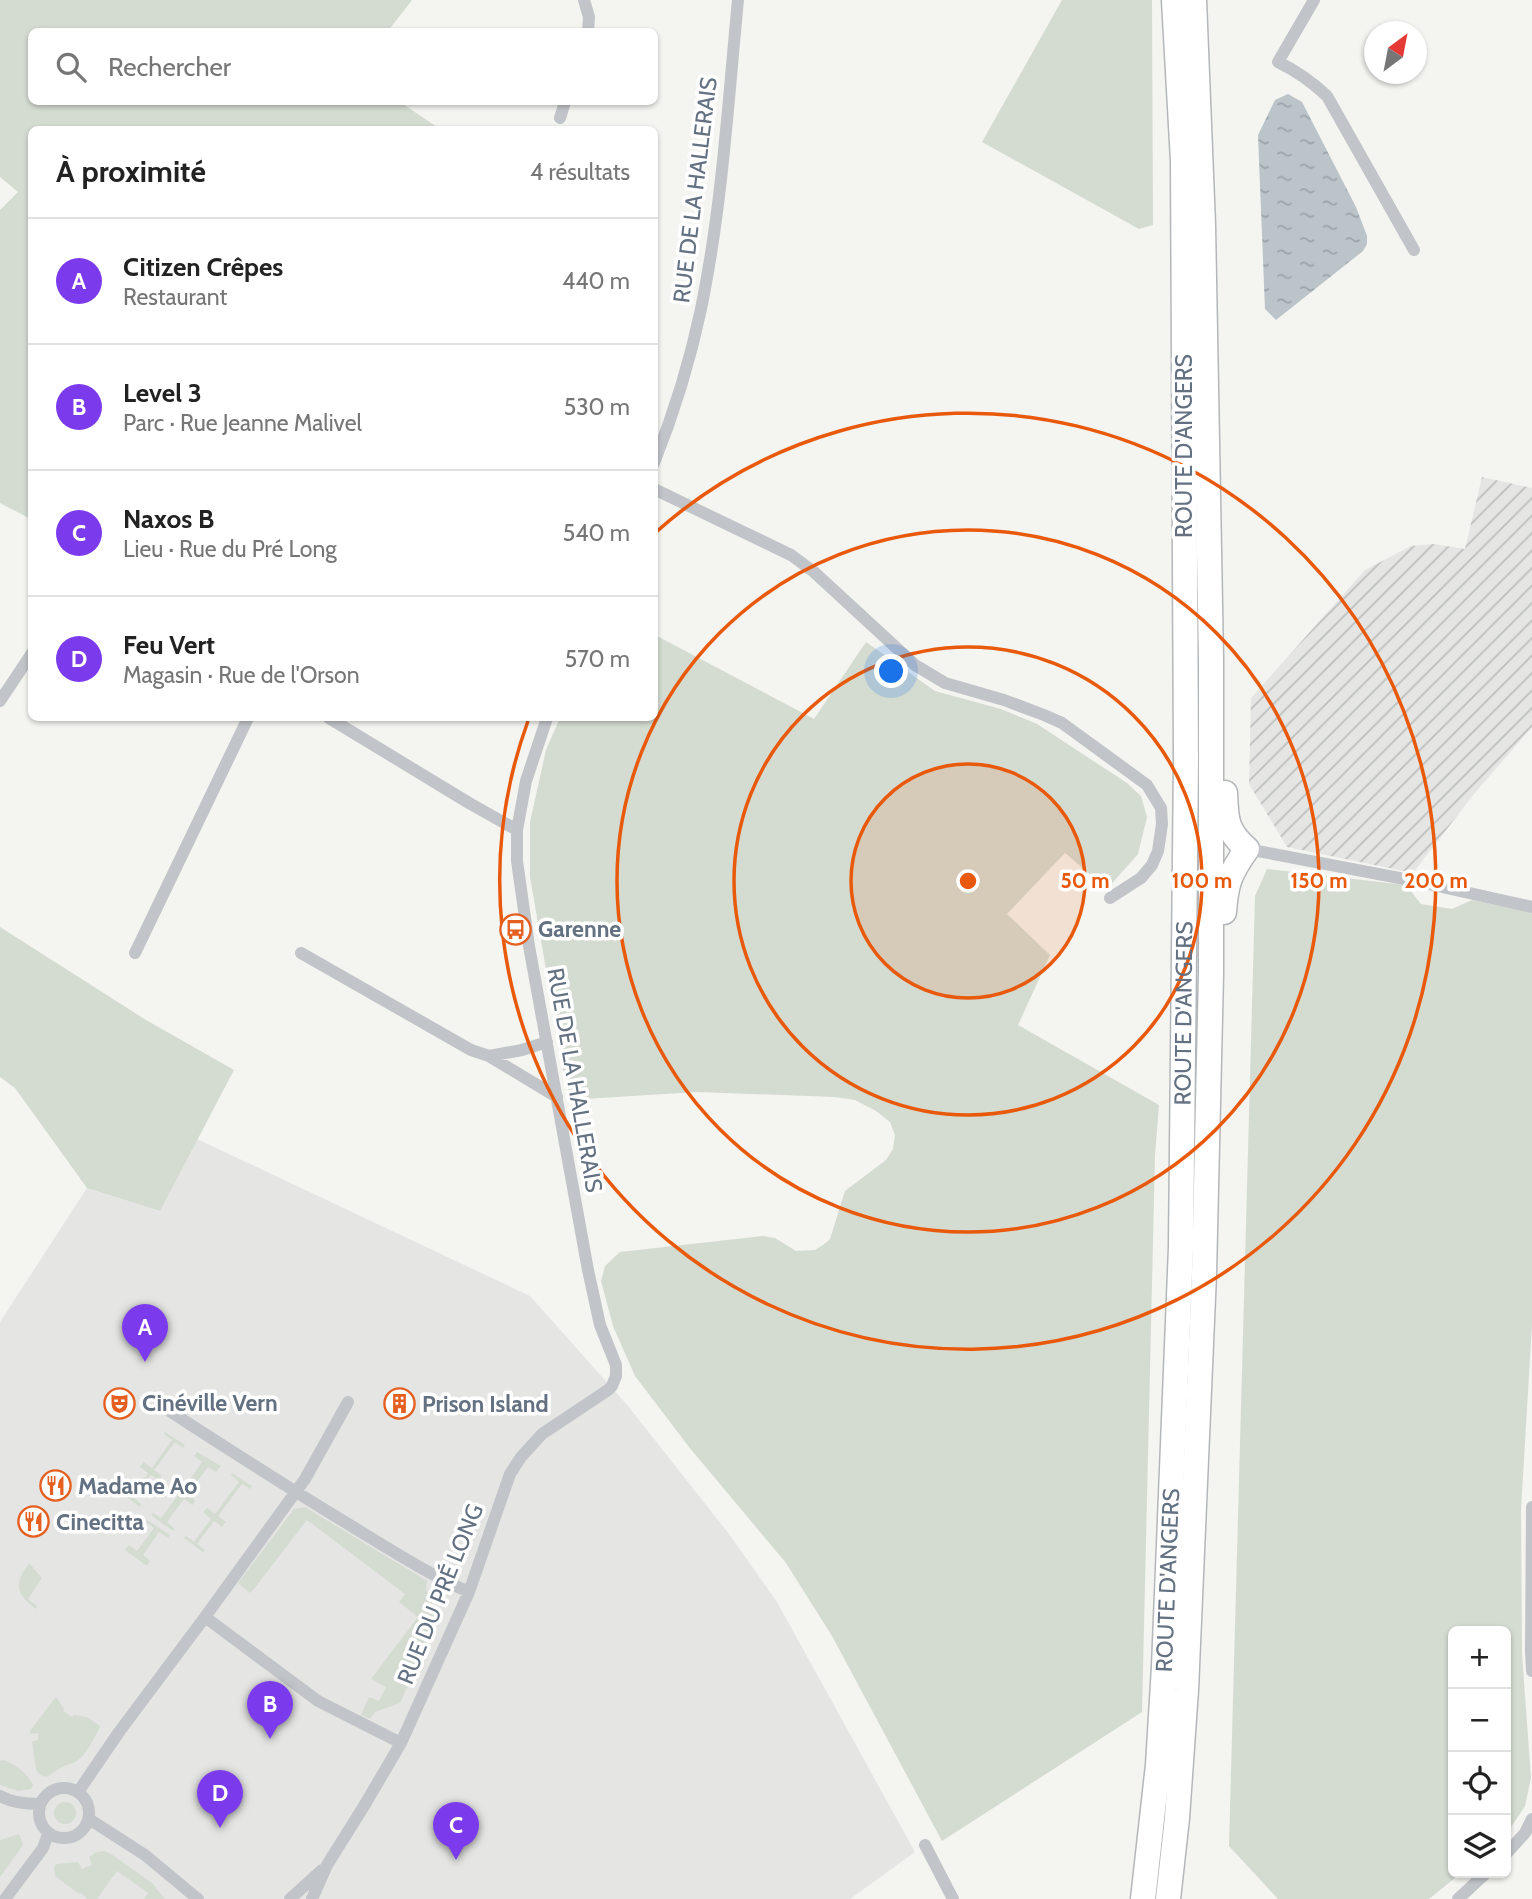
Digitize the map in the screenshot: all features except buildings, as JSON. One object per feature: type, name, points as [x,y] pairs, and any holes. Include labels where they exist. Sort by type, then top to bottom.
[{"type":"highway","name":"ROUTE D'ANGERS","points":[[1143,1899],[1158,1765],[1164,1667],[1181,1247],[1186,759],[1183,161],[1174,0]]},
{"type":"highway","name":"ROUTE D'ANGERS","points":[[1168,1899],[1186,1690],[1197,1447],[1211,974],[1211,659],[1203,225],[1194,0]]},
{"type":"highway","points":[[1211,659],[1223,681],[1226,813],[1231,832],[1247,849],[1230,876],[1221,943],[1211,974]]},
{"type":"highway","points":[[1177,1818],[1185,1846],[1181,1899]]},
{"type":"street","points":[[584,0],[589,28]]},
{"type":"street","name":"RUE DE LA HALLERAIS","points":[[658,452],[691,351],[708,272],[721,183],[738,0]]},
{"type":"street","points":[[1314,0],[1278,62],[1294,69],[1327,96],[1413,250]]},
{"type":"street","points":[[559,118],[564,105]]},
{"type":"street","points":[[658,491],[791,555],[814,572],[915,665],[945,683],[1004,700],[1062,723],[1147,785],[1161,808],[1158,851],[1152,865],[1141,878],[1110,898]]},
{"type":"street","points":[[0,701],[28,657]]},
{"type":"street","points":[[135,953],[247,721]]},
{"type":"street","points":[[334,721],[517,830]]},
{"type":"street","name":"RUE DE LA HALLERAIS","points":[[546,721],[526,781],[517,830],[517,862],[529,946],[588,1270],[600,1325],[615,1366]]},
{"type":"street","points":[[1247,849],[1401,878],[1532,907]]},
{"type":"street","points":[[301,953],[471,1050],[489,1056],[557,1097]]},
{"type":"street","points":[[489,1056],[547,1042]]},
{"type":"street","name":"RUE DU PRÉ LONG","points":[[312,1899],[327,1865],[401,1743],[469,1592],[510,1474],[542,1434],[611,1386],[616,1376],[615,1366]]},
{"type":"street","points":[[78,1792],[118,1732],[308,1475],[348,1402]]},
{"type":"street","points":[[172,1412],[434,1576],[469,1592]]},
{"type":"street","points":[[1532,1507],[1532,1671]]},
{"type":"street","points":[[205,1617],[318,1701],[401,1743]]},
{"type":"street","points":[[61,1787],[78,1792],[89,1806],[89,1819],[84,1830],[73,1837],[60,1839],[48,1834],[39,1822],[40,1804],[50,1791],[61,1787]]},
{"type":"street","points":[[0,1796],[24,1804],[40,1804]]},
{"type":"street","points":[[89,1819],[145,1855],[198,1899]]},
{"type":"street","points":[[1511,1848],[1525,1833],[1532,1819]]},
{"type":"street","points":[[5,1899],[43,1848],[48,1834]]},
{"type":"street","points":[[925,1845],[953,1899]]},
{"type":"street","name":"RUE DU PRÉ LONG","points":[[290,1899],[327,1865]]},
{"type":"street","points":[[1458,1899],[1481,1878]]},
{"type":"street","points":[[173,1879],[184,1899]]},
{"type":"shaded area","points":[[0,0],[412,0],[390,28],[28,28],[28,105],[404,105],[436,126],[28,126],[28,517],[0,503],[0,210],[18,192],[0,177]]},
{"type":"shaded area","points":[[1062,0],[1152,0],[1153,225],[1139,229],[982,142]]},
{"type":"shaded area","points":[[1482,477],[1532,488],[1532,727],[1474,794],[1413,873],[1287,847],[1249,784],[1251,698],[1365,570],[1411,546],[1434,544],[1465,549]]},
{"type":"shaded area","points":[[658,637],[814,719],[866,642],[935,691],[1001,709],[1037,724],[1127,783],[1141,796],[1147,817],[1138,854],[1107,889],[1065,853],[1007,914],[1050,955],[1018,1025],[1159,1105],[1155,1155],[1142,1712],[942,1841],[832,1636],[786,1563],[689,1447],[635,1376],[613,1326],[601,1281],[605,1266],[620,1252],[763,1236],[775,1238],[796,1251],[815,1250],[830,1239],[845,1191],[886,1160],[893,1149],[895,1135],[890,1122],[876,1111],[855,1100],[835,1097],[697,1092],[584,1099],[572,1094],[565,1079],[565,1057],[555,1007],[552,1004],[530,877],[530,822],[546,750],[559,721],[658,721]]},
{"type":"shaded area","points":[[1267,869],[1406,885],[1421,904],[1452,909],[1472,900],[1532,912],[1532,1324],[1521,1510],[1522,1654],[1531,1778],[1525,1806],[1511,1827],[1511,1626],[1448,1626],[1448,1878],[1455,1878],[1429,1899],[1278,1899],[1229,1846],[1255,896]]},
{"type":"shaded area","points":[[0,927],[146,1020],[234,1070],[160,1211],[87,1188],[15,1088],[0,1077]]},
{"type":"shaded area","points":[[197,1139],[530,1296],[628,1406],[729,1534],[777,1602],[915,1852],[850,1899],[0,1899],[0,1322],[87,1188],[160,1211]]},
{"type":"shaded area","points":[[165,1432],[185,1445],[183,1448],[175,1442],[154,1470],[162,1476],[159,1480],[151,1475],[134,1498],[141,1504],[140,1507],[121,1493],[122,1491],[131,1496],[148,1473],[140,1467],[144,1462],[152,1468],[172,1440]]},
{"type":"shaded area","points":[[197,1452],[221,1466],[216,1472],[208,1467],[188,1494],[195,1500],[193,1505],[184,1499],[167,1522],[175,1529],[173,1531],[151,1515],[153,1513],[161,1518],[178,1495],[170,1489],[173,1484],[182,1490],[202,1462],[194,1456]]},
{"type":"shaded area","points":[[232,1473],[252,1486],[250,1489],[242,1484],[218,1516],[226,1522],[222,1527],[214,1521],[197,1544],[205,1550],[203,1552],[184,1538],[186,1536],[194,1542],[211,1519],[203,1512],[207,1508],[215,1514],[239,1482]]},
{"type":"shaded area","points":[[305,1507],[427,1581],[426,1589],[438,1617],[400,1703],[375,1712],[370,1719],[361,1715],[369,1697],[379,1701],[386,1687],[371,1679],[418,1617],[399,1602],[405,1594],[307,1520],[250,1593],[238,1583],[294,1509]]},
{"type":"shaded area","points":[[147,1520],[170,1535],[168,1538],[159,1532],[143,1555],[150,1561],[147,1566],[125,1550],[129,1545],[137,1551],[154,1528]]},
{"type":"shaded area","points":[[29,1563],[42,1578],[28,1599],[37,1606],[36,1609],[24,1598],[19,1588],[21,1577]]},
{"type":"shaded area","points":[[56,1697],[63,1711],[72,1717],[87,1717],[100,1726],[79,1760],[45,1777],[36,1770],[32,1741],[38,1740],[38,1733],[30,1734],[30,1731]]},
{"type":"shaded area","points":[[3,1760],[24,1773],[33,1785],[31,1789],[18,1791],[0,1785],[0,1761]]},
{"type":"shaded area","points":[[65,1802],[73,1805],[76,1813],[73,1821],[65,1824],[57,1821],[54,1813],[57,1805]]},
{"type":"shaded area","points":[[19,1834],[23,1845],[0,1877],[0,1840]]},
{"type":"shaded area","points":[[104,1851],[152,1883],[165,1899],[144,1899],[148,1893],[117,1871],[97,1899],[87,1899],[55,1876],[56,1864],[78,1862],[82,1869],[92,1865],[89,1857]]},
{"type":"water","points":[[1288,94],[1302,102],[1356,207],[1367,236],[1367,244],[1363,251],[1276,320],[1265,309],[1258,135],[1275,100]]},
{"type":"place","name":"Garenne","points":[[515,929]]},
{"type":"place","name":"Citizen Crêpes","points":[[145,1362]]},
{"type":"place","name":"Cinéville Vern","points":[[119,1403]]},
{"type":"place","name":"Prison Island","points":[[399,1404]]},
{"type":"place","name":"Madame Ao","points":[[55,1486]]},
{"type":"place","name":"Cinecitta","points":[[33,1522]]},
{"type":"place","name":"Level 3","points":[[270,1739]]},
{"type":"place","name":"Feu Vert","points":[[220,1828]]},
{"type":"place","name":"Naxos B","points":[[456,1860]]}]
